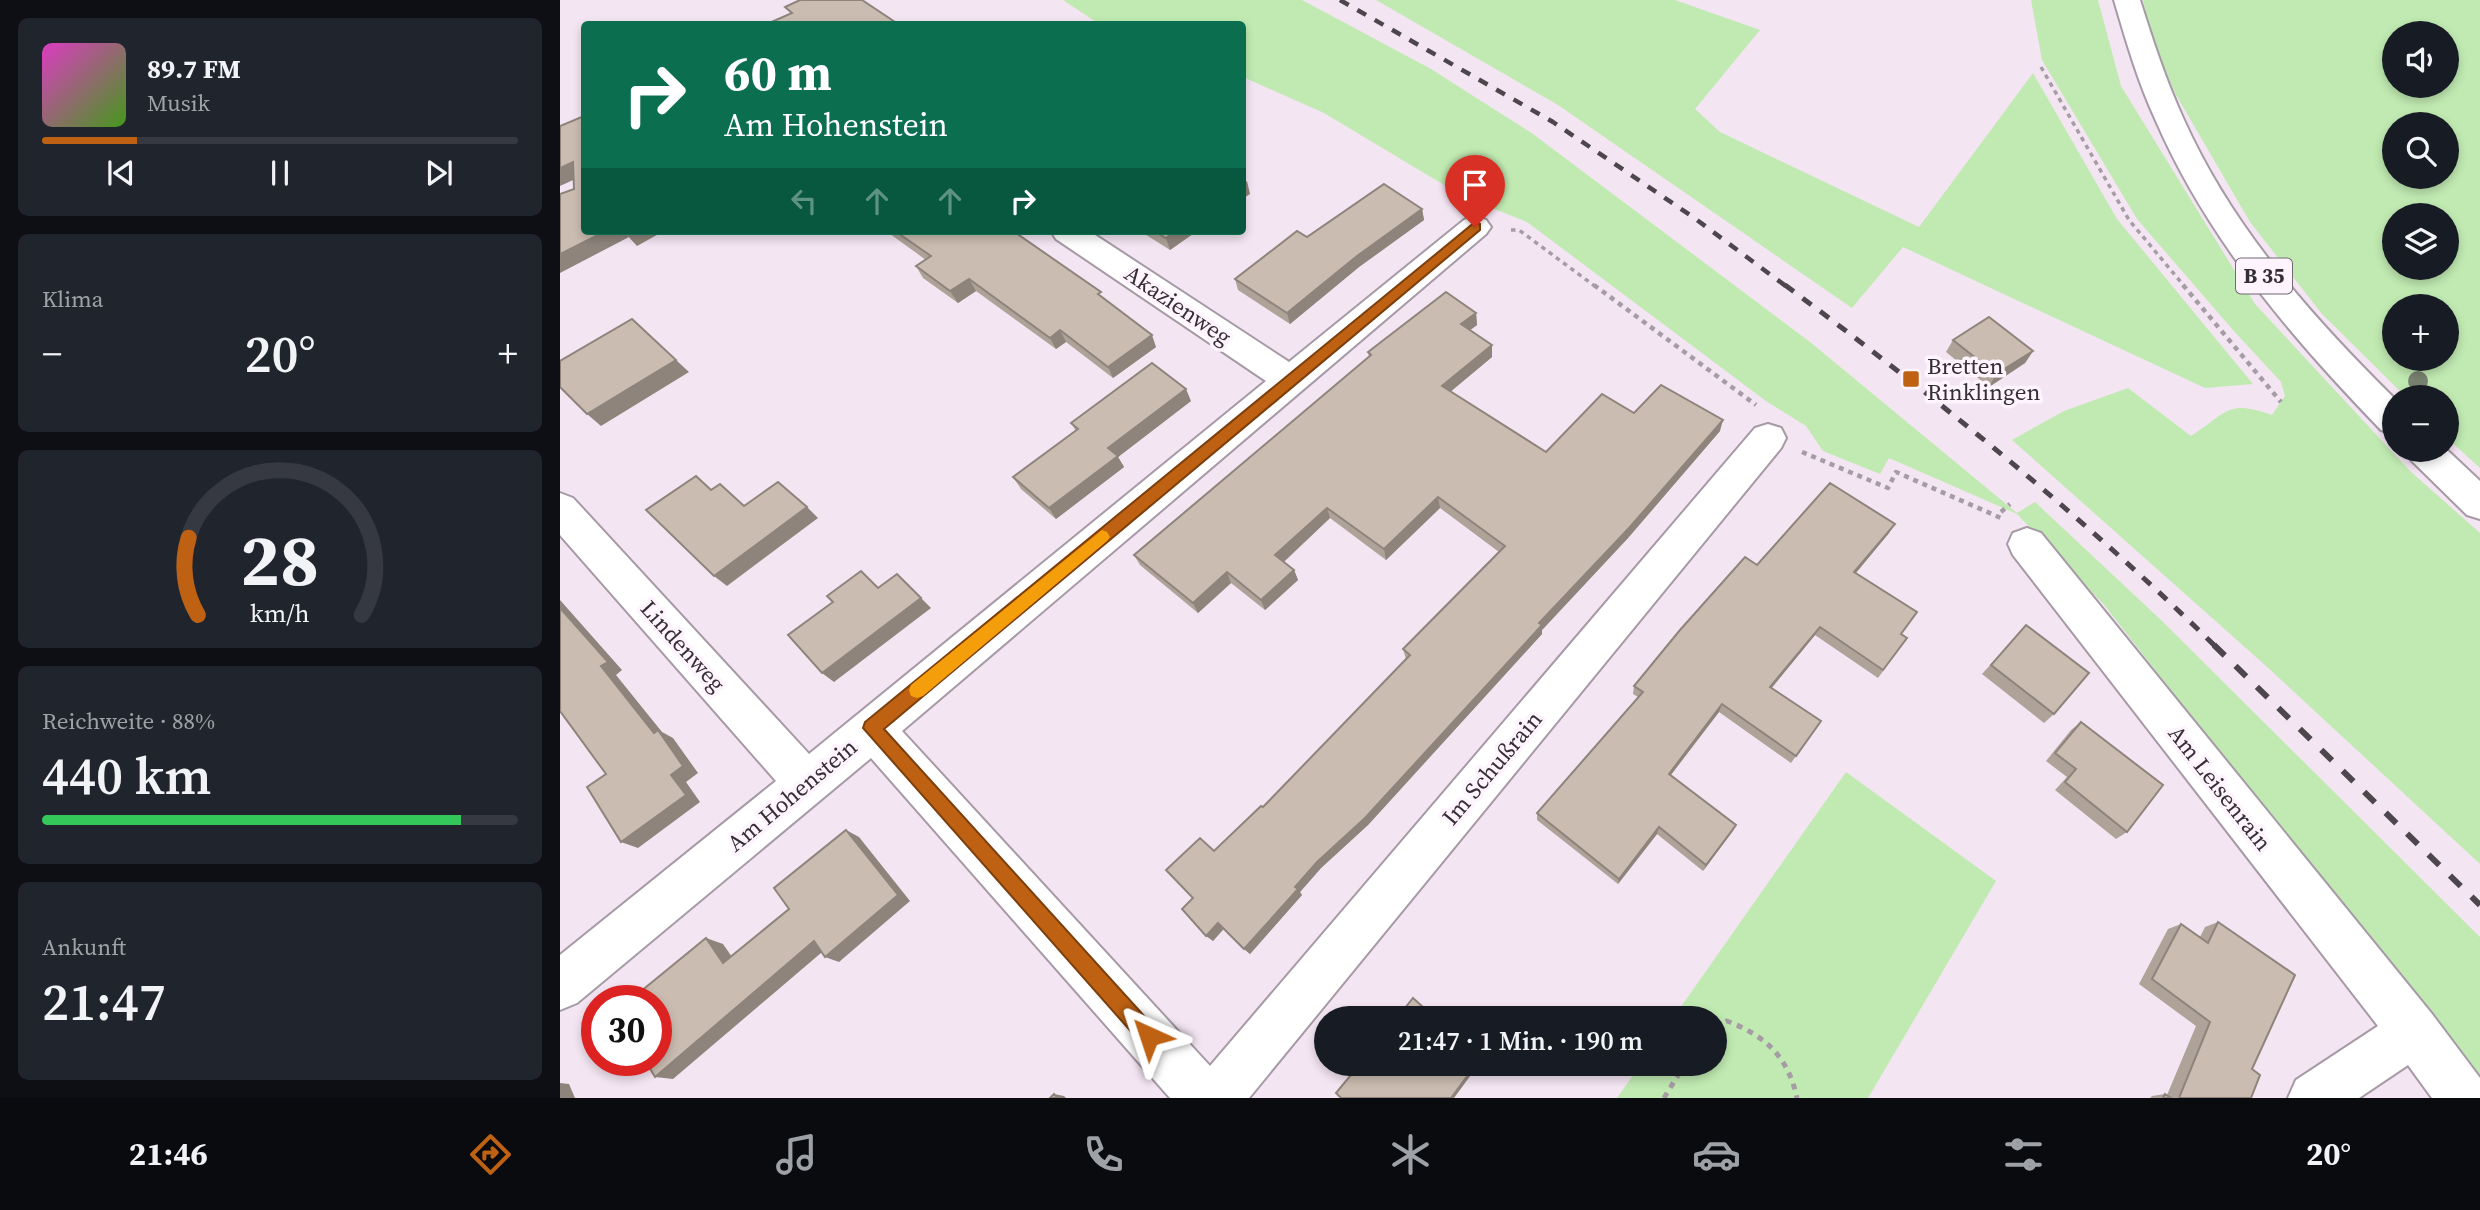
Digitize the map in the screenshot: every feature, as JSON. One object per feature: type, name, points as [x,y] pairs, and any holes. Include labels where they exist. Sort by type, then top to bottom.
[{"type":"street","name":"B 35","points":[[2127,0],[2140,50],[2183,154],[2228,229],[2286,305],[2382,409]]},
{"type":"street","name":"Am Hohenstein","points":[[560,986],[660,906],[1475,227]]},
{"type":"street","name":"Akazienweg","points":[[1073,235],[1290,380]]},
{"type":"street","name":"Im Schußrain","points":[[1216,1098],[1769,439]]},
{"type":"street","points":[[2436,462],[2480,504]]},
{"type":"street","name":"Lindenweg","points":[[560,509],[806,782]]},
{"type":"street","name":"Am Leisenrain","points":[[2012,529],[2414,1031],[2463,1098]]},
{"type":"street","points":[[872,728],[1205,1098]]},
{"type":"street","points":[[2314,1098],[2414,1031]]},
{"type":"path","points":[[2041,68],[2129,220],[2281,402]]},
{"type":"path","points":[[1475,227],[1519,230],[1757,406],[1769,439]]},
{"type":"path","points":[[1808,455],[1888,488],[1896,472],[2012,529]]},
{"type":"path","points":[[1727,1021],[1752,1030],[1777,1050],[1793,1073],[1797,1098]]},
{"type":"path","points":[[1664,1098],[1678,1076]]},
{"type":"green space","points":[[1063,0],[1302,0],[1431,69],[1533,134],[1810,342],[2017,513],[2035,502],[2161,620],[2480,937],[2480,1086],[2105,606],[2017,514],[1889,458],[1880,474],[1823,451],[1806,426],[1766,401],[1527,222],[1464,197],[1324,113],[1246,78],[1246,21],[1094,21]]},
{"type":"green space","points":[[1376,0],[1675,0],[1760,30],[1695,109],[1720,132],[1919,227],[2033,73],[2117,219],[2253,384],[2205,388],[1903,247],[1852,308],[1558,105]]},
{"type":"green space","points":[[2031,0],[2098,0],[2121,86],[2255,304],[2382,441],[2382,462],[2402,462],[2480,533],[2480,864],[2265,665],[2012,440],[2064,411],[2128,388],[2191,436],[2228,410],[2246,408],[2272,415],[2285,396],[2281,382],[2137,219],[2042,60]]},
{"type":"green space","points":[[2143,0],[2480,0],[2480,468],[2459,449],[2459,385],[2394,385],[2322,314],[2250,222],[2175,93],[2149,31]]},
{"type":"green space","points":[[1846,772],[1996,881],[1868,1098],[1617,1098],[1633,1076],[1727,1076],[1727,1006],[1681,1006]]},
{"type":"building","points":[[800,0],[862,0],[894,21],[774,21],[792,13],[785,7]]},
{"type":"building","points":[[581,117],[581,235],[598,235],[560,254],[560,194],[574,189],[573,162],[560,168],[560,126]]},
{"type":"building","points":[[1384,184],[1422,209],[1357,256],[1287,313],[1235,279],[1297,231],[1307,237]]},
{"type":"building","points":[[901,235],[1019,235],[1101,292],[1098,294],[1152,335],[1108,367],[1060,330],[1050,338],[969,279],[950,291],[916,266],[931,256]]},
{"type":"building","points":[[1446,292],[1476,313],[1461,324],[1492,345],[1442,386],[1546,452],[1602,394],[1634,413],[1661,385],[1723,420],[1629,528],[1539,623],[1542,625],[1365,818],[1317,862],[1295,887],[1298,889],[1244,949],[1218,923],[1206,936],[1182,909],[1193,898],[1166,870],[1200,838],[1214,851],[1263,807],[1410,655],[1403,649],[1505,546],[1438,497],[1384,549],[1327,508],[1275,555],[1294,570],[1261,600],[1227,572],[1193,603],[1134,555],[1371,355],[1368,352]]},
{"type":"building","points":[[1989,317],[2033,351],[1996,374],[1953,340]]},
{"type":"building","points":[[632,319],[676,360],[587,414],[560,387],[560,361]]},
{"type":"building","points":[[1152,363],[1186,389],[1108,448],[1118,456],[1049,508],[1013,477],[1078,429],[1071,423]]},
{"type":"building","points":[[696,476],[711,490],[720,484],[744,506],[778,482],[807,507],[714,576],[646,510]]},
{"type":"building","points":[[1830,483],[1895,524],[1854,572],[1917,612],[1901,634],[1907,638],[1883,670],[1820,627],[1770,687],[1821,721],[1796,756],[1722,704],[1669,774],[1736,825],[1706,865],[1659,827],[1619,879],[1537,813],[1643,692],[1634,686],[1680,630],[1745,557],[1757,565]]},
{"type":"building","points":[[861,571],[878,588],[897,574],[921,598],[822,673],[788,635],[833,602],[827,596]]},
{"type":"building","points":[[560,608],[608,662],[601,666],[654,733],[658,730],[683,766],[671,775],[686,795],[621,842],[587,787],[606,774],[560,711]]},
{"type":"building","points":[[2026,625],[2089,673],[2054,714],[1991,665]]},
{"type":"building","points":[[2081,722],[2163,785],[2127,832],[2065,782],[2076,769],[2055,753]]},
{"type":"building","points":[[846,830],[898,895],[825,957],[814,941],[672,1062],[672,985],[649,985],[706,938],[723,963],[789,909],[774,888]]},
{"type":"building","points":[[2218,922],[2295,975],[2252,1069],[2260,1075],[2251,1098],[2179,1098],[2210,1022],[2152,979],[2181,924],[2208,943]]},
{"type":"building","points":[[1413,998],[1422,1006],[1407,1006]]},
{"type":"building","points":[[1350,1076],[1467,1076],[1451,1098],[1341,1098],[1336,1093]]},
{"type":"railway","points":[[1340,0],[1553,122],[1693,217],[1787,287]]},
{"type":"railway","points":[[1785,285],[2007,458],[2114,551],[2216,647]]},
{"type":"railway","points":[[2214,645],[2480,905]]},
{"type":"slow traffic","points":[[917,690],[1102,537]]},
{"type":"place","name":"Bretten Rinklingen","points":[[1911,379]]},
{"type":"route","points":[[1149,1036],[872,728],[1475,227]]}]
